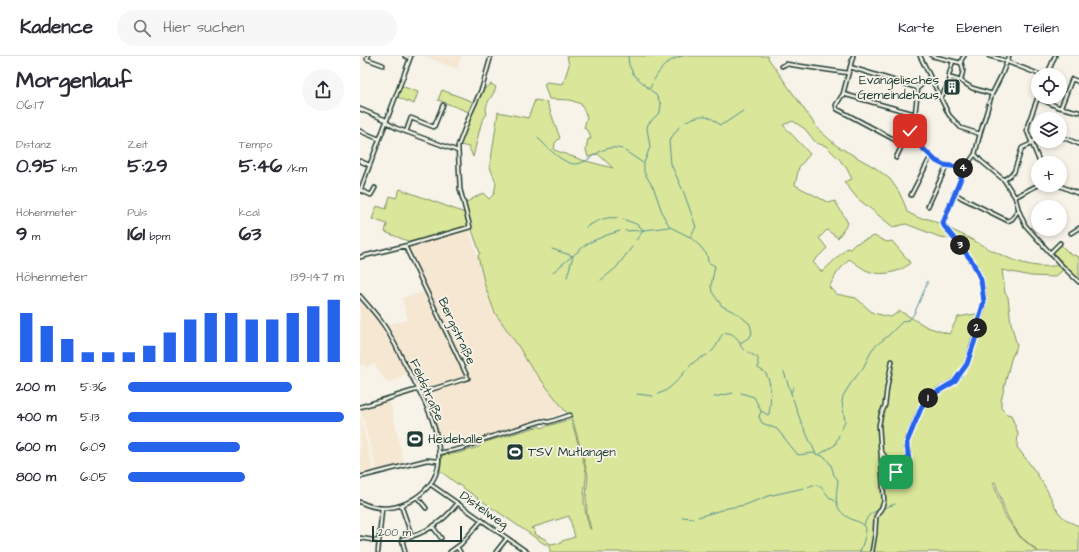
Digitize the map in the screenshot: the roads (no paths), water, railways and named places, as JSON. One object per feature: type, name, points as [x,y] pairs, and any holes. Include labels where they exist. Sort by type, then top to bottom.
[{"type":"street","points":[[368,56],[367,59],[383,65]]},
{"type":"street","points":[[375,188],[371,194],[360,190],[411,57],[405,56]]},
{"type":"street","points":[[360,257],[405,246],[470,227],[460,189],[458,146],[482,88],[491,56]]},
{"type":"street","points":[[853,56],[843,94],[836,105],[837,109],[896,141],[904,141]]},
{"type":"street","points":[[920,56],[949,115],[960,128],[980,134]]},
{"type":"street","points":[[932,56],[961,63]]},
{"type":"street","points":[[961,81],[963,70],[961,63],[964,56]]},
{"type":"street","points":[[989,56],[1031,71]]},
{"type":"street","points":[[880,451],[896,472],[901,473],[906,471],[909,461],[906,447],[907,442],[922,406],[930,396],[954,382],[967,364],[977,334],[978,321],[984,302],[981,280],[968,254],[943,223],[954,192],[965,168],[975,154],[992,94],[1009,56]]},
{"type":"street","points":[[1050,68],[1055,56]]},
{"type":"street","points":[[941,98],[950,78],[949,75],[953,61]]},
{"type":"street","points":[[782,66],[786,64],[848,73]]},
{"type":"street","points":[[850,67],[918,88]]},
{"type":"street","points":[[896,158],[904,141],[910,136],[915,114],[918,88],[930,78]]},
{"type":"street","points":[[950,78],[961,81],[972,88],[992,94]]},
{"type":"street","points":[[1061,107],[1072,79],[1079,82]]},
{"type":"street","points":[[843,94],[915,114]]},
{"type":"street","points":[[1053,104],[1079,112]]},
{"type":"street","points":[[406,132],[412,118],[434,127],[443,105]]},
{"type":"street","points":[[360,109],[406,132],[458,151]]},
{"type":"street","points":[[1004,180],[1014,172],[1022,148],[1031,143],[1027,134],[1027,129],[1031,118]]},
{"type":"street","points":[[360,131],[379,139]]},
{"type":"street","points":[[910,136],[936,161],[947,165],[965,168]]},
{"type":"street","points":[[1067,139],[1079,144]]},
{"type":"street","points":[[975,154],[981,161],[1004,180],[1015,197],[1025,225],[1060,264],[1079,282]]},
{"type":"street","points":[[911,195],[931,156]]},
{"type":"street","points":[[360,161],[369,165]]},
{"type":"street","points":[[928,206],[947,165]]},
{"type":"street","points":[[1015,197],[1031,189]]},
{"type":"street","points":[[1067,189],[1079,194]]},
{"type":"street","points":[[954,192],[962,198],[1008,221],[1012,219],[1019,211]]},
{"type":"street","points":[[1071,233],[1079,228]]},
{"type":"street","points":[[1050,253],[1060,243]]},
{"type":"street","name":"Bergstraße","points":[[405,246],[468,378],[419,391]]},
{"type":"street","name":"Feldstraße","points":[[360,296],[383,325],[419,391],[432,421],[439,453],[436,473],[430,484],[417,497],[401,506],[382,508],[370,506],[360,502]]},
{"type":"street","points":[[872,552],[876,517],[884,501],[879,425],[881,415],[886,405],[887,388],[892,362]]},
{"type":"street","points":[[360,407],[419,391]]},
{"type":"street","points":[[439,453],[449,452],[481,440],[542,421],[549,422],[570,415]]},
{"type":"street","points":[[360,477],[427,460],[438,461]]},
{"type":"street","name":"Distelweg","points":[[430,484],[527,552]]},
{"type":"street","points":[[417,497],[426,508]]},
{"type":"street","points":[[405,552],[402,539],[412,537],[434,527],[457,504]]},
{"type":"street","points":[[401,506],[412,537]]},
{"type":"street","points":[[378,552],[382,508]]},
{"type":"street","points":[[450,552],[468,538],[482,520]]},
{"type":"street","points":[[434,527],[441,538]]},
{"type":"street","points":[[360,538],[379,541]]},
{"type":"street","points":[[496,552],[507,538]]},
{"type":"street","points":[[457,547],[460,552]]},
{"type":"waterway","points":[[628,56],[629,65],[634,75],[656,95],[661,104],[660,112],[648,124],[647,128],[650,147],[644,163],[644,172],[654,189],[663,215],[670,227],[690,237],[707,255],[708,262],[715,266],[711,286],[712,292],[722,306],[738,314],[750,324],[752,333],[750,337],[740,343],[744,350]]},
{"type":"waterway","points":[[654,80],[659,71],[665,65],[682,56]]},
{"type":"waterway","points":[[650,88],[652,84]]},
{"type":"waterway","points":[[686,121],[704,116],[711,118],[720,125],[743,111]]},
{"type":"waterway","points":[[679,127],[669,141],[671,164],[684,193],[696,227],[690,237]]},
{"type":"waterway","points":[[538,138],[559,157],[574,164],[581,163],[605,149],[622,149]]},
{"type":"waterway","points":[[625,151],[643,163]]},
{"type":"waterway","points":[[586,227],[605,218],[618,218]]},
{"type":"waterway","points":[[623,219],[636,224],[644,230],[636,240]]},
{"type":"waterway","points":[[625,231],[669,227]]},
{"type":"waterway","points":[[553,272],[588,243],[620,231]]},
{"type":"waterway","points":[[601,280],[616,268],[632,247]]},
{"type":"waterway","points":[[552,249],[573,256],[567,277]]},
{"type":"waterway","points":[[841,430],[845,421],[842,402],[843,396],[863,368],[873,348],[903,321],[909,320],[914,314],[927,281]]},
{"type":"waterway","points":[[711,352],[724,333],[733,335],[740,342]]},
{"type":"waterway","points":[[748,352],[758,358],[758,368],[765,373],[769,382],[771,399],[769,414],[768,415],[761,411],[759,417],[762,423],[777,429],[798,455],[813,453],[825,457],[831,465],[834,475],[838,480],[836,498],[838,508],[846,516],[861,523],[866,528],[865,537],[860,552]]},
{"type":"waterway","points":[[658,394],[668,389],[689,367],[700,358],[707,355]]},
{"type":"waterway","points":[[784,372],[792,396]]},
{"type":"waterway","points":[[791,392],[794,387]]},
{"type":"waterway","points":[[714,397],[733,393]]},
{"type":"waterway","points":[[741,393],[754,397],[761,411]]},
{"type":"waterway","points":[[637,394],[653,396]]},
{"type":"waterway","points":[[793,399],[801,422],[816,454]]},
{"type":"waterway","points":[[820,454],[835,445],[839,435]]},
{"type":"waterway","points":[[808,487],[812,485],[820,486],[830,498],[835,501]]},
{"type":"waterway","points":[[698,517],[728,508],[745,505],[768,496],[804,488]]},
{"type":"waterway","points":[[884,508],[895,504]]},
{"type":"waterway","points":[[864,525],[869,516],[877,511]]},
{"type":"waterway","points":[[682,517],[693,518]]},
{"type":"place","name":"Evangelisches Gemeindehaus","points":[[952,87]]},
{"type":"place","name":"Heidehalle","points":[[415,439]]},
{"type":"place","name":"TSV Mutlangen","points":[[515,452]]}]
